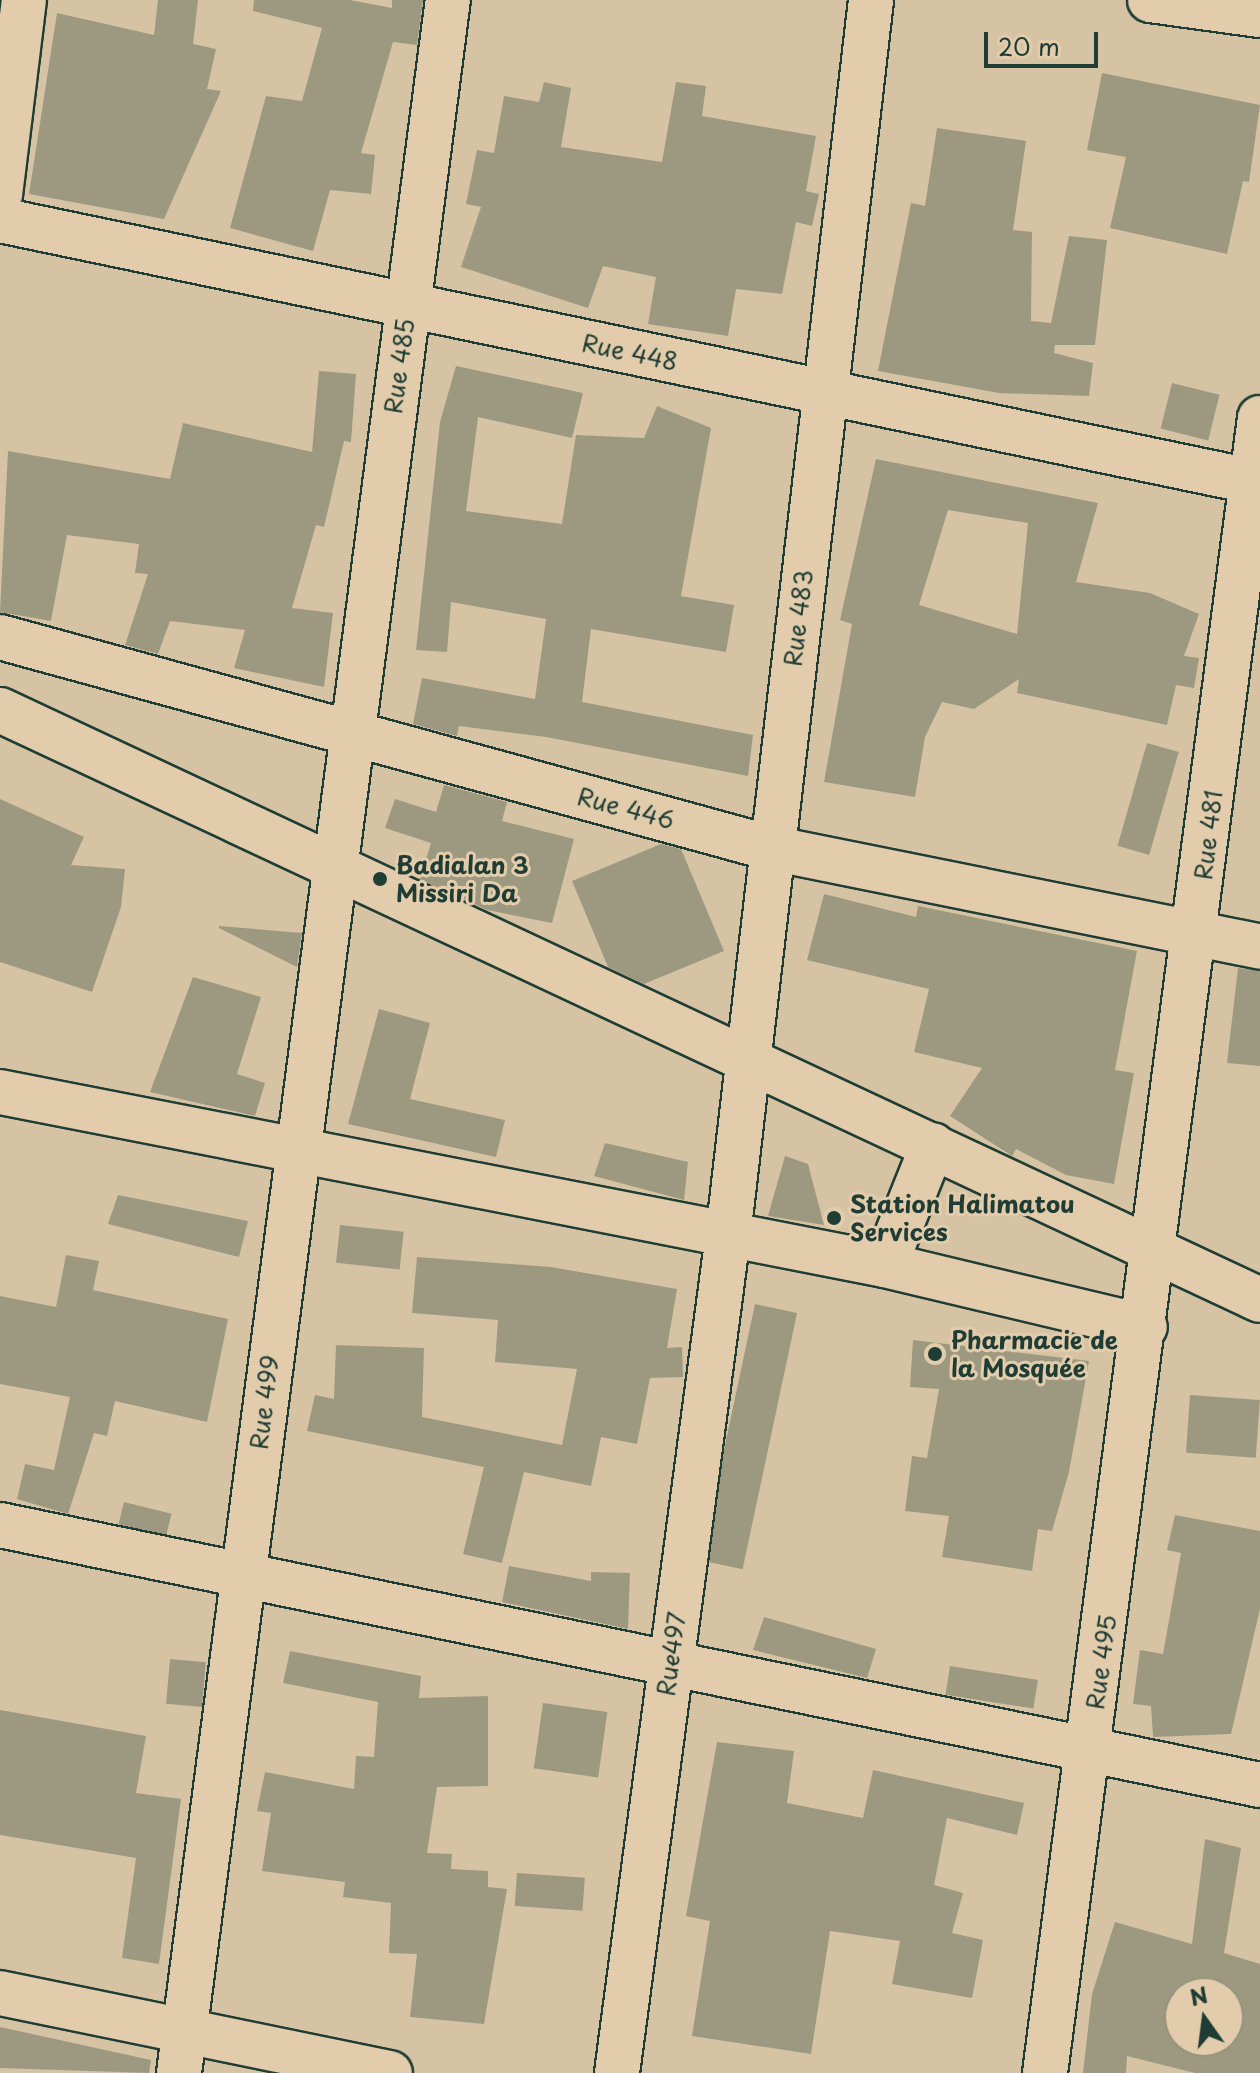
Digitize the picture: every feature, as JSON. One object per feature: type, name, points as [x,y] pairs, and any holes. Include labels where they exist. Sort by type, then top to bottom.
[{"type":"street","points":[[0,195],[24,0]]},
{"type":"street","name":"Rue 485","points":[[348,731],[448,0]]},
{"type":"street","name":"Rue 483","points":[[728,1236],[871,0]]},
{"type":"street","points":[[1150,0],[1260,15]]},
{"type":"street","name":"Rue 448","points":[[0,220],[1256,482]]},
{"type":"street","name":"Rue 481","points":[[1155,1251],[1256,482],[1260,418]]},
{"type":"street","name":"Rue 446","points":[[0,637],[771,848],[1260,947]]},
{"type":"street","points":[[0,710],[747,1057],[1260,1300]]},
{"type":"street","name":"Rue 499","points":[[182,2052],[348,731]]},
{"type":"street","points":[[0,1092],[296,1153],[885,1265],[1145,1327]]},
{"type":"street","points":[[885,1265],[933,1145]]},
{"type":"street","name":"Rue497","points":[[617,2073],[728,1236]]},
{"type":"street","name":"Rue 495","points":[[1045,2073],[1155,1251]]},
{"type":"street","points":[[0,1525],[1260,1785]]},
{"type":"street","points":[[0,1993],[182,2052],[390,2073]]},
{"type":"building","points":[[158,0],[198,0],[193,44],[216,49],[207,89],[221,91],[164,219],[29,194],[57,13],[154,35]]},
{"type":"building","points":[[254,0],[350,0],[392,8],[392,0],[423,0],[417,45],[393,42],[361,153],[375,155],[371,194],[330,190],[313,251],[230,228],[266,96],[302,101],[322,28],[253,11]]},
{"type":"building","points":[[1102,73],[1260,105],[1249,182],[1243,181],[1227,254],[1110,228],[1126,157],[1087,150]]},
{"type":"building","points":[[544,82],[571,88],[561,147],[662,162],[676,82],[706,86],[702,116],[816,136],[806,191],[819,194],[812,226],[796,222],[782,294],[736,289],[728,336],[648,324],[656,277],[603,266],[588,308],[461,267],[481,207],[466,204],[477,150],[494,153],[504,96],[539,102]]},
{"type":"building","points":[[937,128],[1026,141],[1013,230],[1032,232],[1031,321],[1051,323],[1069,236],[1107,240],[1095,345],[1055,345],[1054,353],[1093,363],[1089,396],[999,393],[878,371],[911,203],[925,206]]},
{"type":"building","points":[[456,366],[583,393],[572,438],[478,417],[466,511],[562,524],[576,435],[644,438],[657,406],[711,428],[681,596],[734,605],[726,652],[591,629],[582,702],[753,735],[748,776],[546,737],[459,726],[457,736],[413,724],[422,678],[535,699],[546,619],[451,602],[447,652],[416,650],[440,422]]},
{"type":"building","points":[[319,371],[356,374],[351,442],[344,441],[324,527],[316,525],[292,608],[333,613],[324,687],[234,668],[245,630],[170,621],[158,654],[125,645],[148,574],[135,573],[139,544],[67,535],[51,621],[0,612],[8,451],[170,479],[183,423],[312,452]]},
{"type":"building","points":[[1172,383],[1220,395],[1208,440],[1161,429]]},
{"type":"building","points":[[876,459],[1098,503],[1076,582],[1150,593],[1199,614],[1184,656],[1199,658],[1194,688],[1176,685],[1167,725],[1017,693],[1019,679],[974,709],[942,702],[925,737],[915,797],[824,782],[852,624],[840,620]],"holes":[[[948,510],[1028,523],[1017,634],[919,605]]]},
{"type":"building","points":[[1147,743],[1179,752],[1149,855],[1118,846]]},
{"type":"building","points":[[444,785],[507,802],[502,821],[574,839],[552,923],[487,910],[420,879],[431,843],[385,828],[395,799],[436,812]]},
{"type":"building","points":[[0,799],[84,837],[71,865],[125,869],[121,907],[92,992],[0,962]]},
{"type":"building","points":[[661,844],[681,849],[724,951],[644,984],[608,967],[572,881]]},
{"type":"building","points":[[824,894],[916,917],[918,906],[1137,951],[1115,1070],[1134,1073],[1114,1184],[1066,1175],[1016,1149],[1012,1156],[950,1116],[982,1068],[914,1052],[929,989],[807,960]]},
{"type":"building","points":[[219,928],[302,933],[297,967]]},
{"type":"building","points":[[1238,968],[1260,971],[1260,1066],[1227,1063]]},
{"type":"building","points":[[193,977],[261,997],[237,1074],[265,1083],[255,1116],[150,1092]]},
{"type":"building","points":[[379,1009],[430,1023],[410,1099],[505,1120],[496,1157],[348,1124]]},
{"type":"building","points":[[605,1143],[688,1162],[684,1200],[594,1176]]},
{"type":"building","points":[[785,1156],[808,1164],[824,1225],[768,1216]]},
{"type":"building","points":[[118,1195],[248,1221],[239,1257],[108,1224]]},
{"type":"building","points":[[340,1225],[404,1232],[400,1269],[336,1263]]},
{"type":"building","points":[[66,1255],[99,1261],[93,1290],[228,1319],[207,1422],[115,1401],[107,1436],[94,1433],[68,1514],[17,1499],[25,1464],[54,1470],[70,1397],[0,1384],[0,1296],[56,1307]]},
{"type":"building","points":[[417,1257],[551,1267],[677,1289],[667,1348],[682,1347],[683,1377],[650,1378],[637,1444],[601,1437],[591,1486],[524,1472],[502,1563],[463,1554],[484,1467],[307,1431],[315,1395],[334,1399],[336,1345],[424,1348],[422,1417],[562,1445],[577,1369],[495,1362],[498,1320],[412,1313]]},
{"type":"building","points":[[755,1304],[797,1313],[743,1569],[701,1560]]},
{"type":"building","points":[[913,1340],[1089,1361],[1069,1472],[1052,1531],[1038,1529],[1032,1571],[942,1557],[949,1516],[905,1511],[912,1456],[927,1458],[939,1389],[910,1387]]},
{"type":"building","points":[[1190,1395],[1260,1400],[1256,1458],[1186,1453]]},
{"type":"building","points":[[124,1502],[172,1514],[166,1536],[118,1524]]},
{"type":"building","points":[[1175,1515],[1260,1531],[1260,1609],[1231,1734],[1153,1737],[1151,1706],[1133,1704],[1140,1650],[1163,1654],[1181,1553],[1167,1550]]},
{"type":"building","points":[[509,1566],[591,1581],[591,1572],[630,1573],[628,1629],[502,1602]]},
{"type":"building","points":[[764,1617],[876,1649],[867,1678],[753,1650]]},
{"type":"building","points":[[290,1651],[421,1676],[419,1698],[488,1696],[488,1786],[437,1787],[427,1853],[452,1854],[451,1869],[488,1871],[488,1887],[507,1889],[484,2024],[410,2017],[417,1954],[389,1953],[391,1903],[343,1897],[345,1882],[262,1871],[271,1813],[257,1811],[265,1772],[354,1789],[356,1756],[374,1757],[378,1702],[283,1683]]},
{"type":"building","points":[[170,1659],[206,1662],[202,1707],[166,1704]]},
{"type":"building","points":[[950,1666],[1038,1680],[1033,1709],[945,1695]]},
{"type":"building","points":[[543,1703],[607,1712],[598,1777],[534,1768]]},
{"type":"building","points":[[0,1710],[146,1736],[136,1793],[181,1799],[159,1964],[122,1958],[136,1858],[0,1835]]},
{"type":"building","points":[[717,1742],[794,1751],[787,1803],[863,1818],[873,1770],[1024,1803],[1017,1835],[947,1818],[934,1885],[963,1893],[952,1933],[983,1940],[972,1998],[892,1984],[900,1941],[830,1931],[811,2054],[692,2036],[710,1921],[686,1916]]},
{"type":"building","points":[[1205,1839],[1241,1848],[1224,1953],[1260,1964],[1260,2073],[1195,2073],[1127,2056],[1126,2073],[1083,2073],[1092,1994],[1115,1922],[1192,1944]]},
{"type":"building","points":[[517,1873],[585,1878],[583,1911],[515,1906]]},
{"type":"building","points":[[0,2027],[151,2060],[149,2073],[0,2068]]},
{"type":"place","name":"Badialan 3 Missiri Da","points":[[380,879]]},
{"type":"place","name":"Station Halimatou Services","points":[[834,1218]]},
{"type":"place","name":"Pharmacie de la Mosquée","points":[[935,1354]]}]
